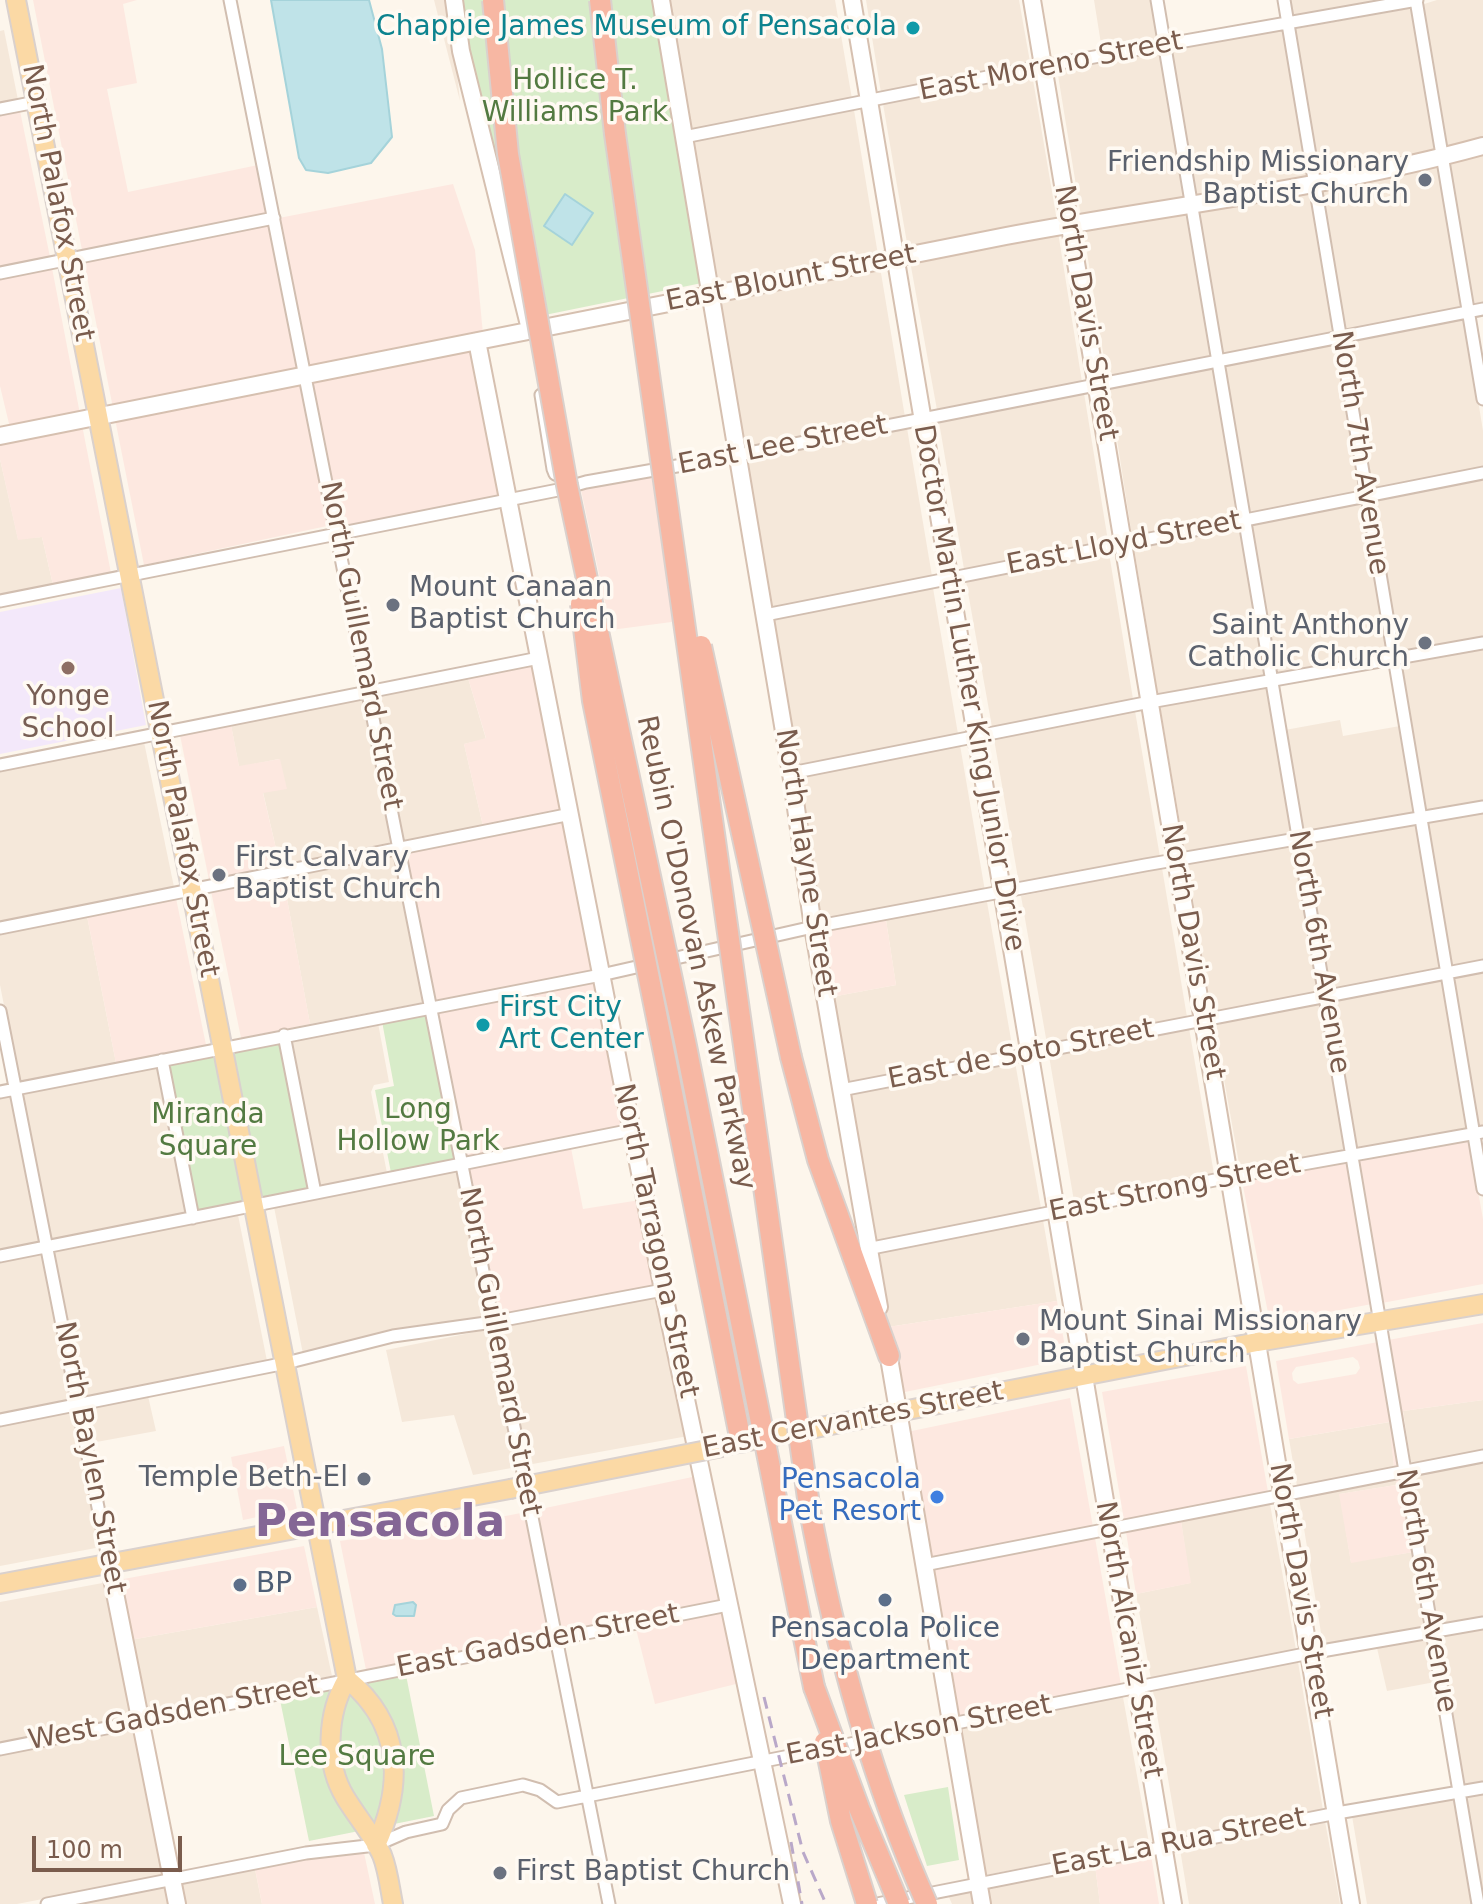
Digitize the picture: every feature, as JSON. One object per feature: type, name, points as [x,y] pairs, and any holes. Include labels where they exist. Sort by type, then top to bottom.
[{"type":"highway","name":"Reubin O'Donovan Askew Parkway","points":[[493,0],[508,154],[814,1687],[899,1904]]},
{"type":"highway","name":"Reubin O'Donovan Askew Parkway","points":[[600,0],[615,134],[809,1505],[842,1656],[896,1827]]},
{"type":"highway","points":[[652,386],[673,476],[717,726],[791,1057],[818,1160],[889,1356]]},
{"type":"highway","points":[[576,484],[593,701],[731,1444]]},
{"type":"highway","points":[[814,1687],[841,1821],[867,1904]]},
{"type":"highway","points":[[896,1827],[927,1904]]},
{"type":"highway","points":[[896,1827],[938,1904]]},
{"type":"main road","name":"North Palafox Street","points":[[16,0],[347,1679]]},
{"type":"main road","name":"East Cervantes Street","points":[[0,1584],[318,1527],[1257,1342],[1483,1304]]},
{"type":"main road","points":[[376,1845],[388,1818],[395,1771],[393,1749],[386,1729],[364,1693],[347,1679],[338,1695],[331,1729],[331,1756],[341,1791],[383,1857],[393,1904]]},
{"type":"street","name":"North Guillemard Street","points":[[230,0],[609,1904]]},
{"type":"street","points":[[454,0],[461,51],[531,331],[553,469],[555,474],[576,484]]},
{"type":"street","name":"North Hayne Street","points":[[661,0],[739,455],[867,1249],[899,1411],[982,1904]]},
{"type":"street","name":"Doctor Martin Luther King Junior Drive","points":[[852,0],[1084,1375]]},
{"type":"street","name":"North Davis Street","points":[[1032,0],[1351,1904]]},
{"type":"street","name":"North 6th Avenue","points":[[1157,0],[1478,1904]]},
{"type":"street","name":"North 7th Avenue","points":[[1284,0],[1393,661],[1478,1133],[1483,1189]]},
{"type":"street","points":[[1416,1],[1483,399]]},
{"type":"street","name":"East Moreno Street","points":[[684,137],[1043,66],[1416,1]]},
{"type":"street","points":[[0,109],[36,102]]},
{"type":"street","name":"East Blount Street","points":[[0,436],[1070,224],[1314,183],[1483,146]]},
{"type":"street","points":[[0,273],[274,218]]},
{"type":"street","name":"East Lee Street","points":[[0,601],[576,484],[739,455],[1483,309]]},
{"type":"street","name":"North Tarragona Street","points":[[477,341],[663,1290],[792,1904]]},
{"type":"street","name":"East Lloyd Street","points":[[765,615],[1483,473]]},
{"type":"street","points":[[791,773],[1150,702],[1483,643]]},
{"type":"street","points":[[0,765],[539,658]]},
{"type":"street","points":[[0,1092],[601,975],[813,927],[1483,807]]},
{"type":"street","points":[[0,928],[571,814]]},
{"type":"street","name":"East de Soto Street","points":[[841,1090],[1483,966]]},
{"type":"street","name":"North Baylen Street","points":[[0,1011],[177,1904]]},
{"type":"street","points":[[284,1035],[315,1193]]},
{"type":"street","points":[[162,1060],[193,1218]]},
{"type":"street","points":[[0,1256],[632,1130]]},
{"type":"street","name":"East Strong Street","points":[[867,1249],[1230,1177],[1478,1133]]},
{"type":"street","points":[[0,1420],[286,1363],[393,1336],[493,1322],[663,1290]]},
{"type":"street","name":"North Alcaniz Street","points":[[1084,1375],[1173,1904]]},
{"type":"street","points":[[924,1565],[1483,1456]]},
{"type":"street","name":"East Gadsden Street","points":[[347,1679],[728,1605]]},
{"type":"street","name":"East Jackson Street","points":[[47,1904],[306,1853],[376,1845],[406,1832],[442,1824],[448,1810],[461,1798],[523,1785],[540,1790],[557,1802],[1310,1653],[1483,1623]]},
{"type":"street","name":"West Gadsden Street","points":[[0,1749],[347,1679]]},
{"type":"street","name":"East La Rua Street","points":[[877,1904],[1163,1846],[1483,1788]]},
{"type":"shaded area","points":[[33,0],[137,0],[123,4],[137,83],[107,89],[128,192],[258,165],[268,214],[82,250]]},
{"type":"shaded area","points":[[434,0],[449,0],[460,101]]},
{"type":"shaded area","points":[[666,0],[835,0],[852,99],[688,130]]},
{"type":"shaded area","points":[[866,0],[1019,0],[1030,62],[881,93]]},
{"type":"shaded area","points":[[1094,0],[1152,0],[1159,40],[1102,50]]},
{"type":"shaded area","points":[[1289,0],[1391,0],[1292,17]]},
{"type":"shaded area","points":[[1437,0],[1483,0],[1483,140],[1446,150],[1421,5]]},
{"type":"shaded area","points":[[1412,8],[1437,153],[1318,176],[1294,29]]},
{"type":"shaded area","points":[[4,30],[18,100],[0,103],[0,31]]},
{"type":"shaded area","points":[[1284,30],[1308,178],[1195,197],[1170,50]]},
{"type":"shaded area","points":[[1160,51],[1185,199],[1081,216],[1057,69]]},
{"type":"shaded area","points":[[1032,74],[1057,221],[908,249],[883,104]]},
{"type":"shaded area","points":[[854,110],[878,255],[715,288],[690,141]]},
{"type":"shaded area","points":[[20,111],[50,257],[0,267],[0,115]]},
{"type":"shaded area","points":[[1483,152],[1483,303],[1473,305],[1448,162]]},
{"type":"shaded area","points":[[1439,164],[1463,307],[1344,330],[1320,187]]},
{"type":"shaded area","points":[[453,184],[475,250],[483,334],[310,369],[279,218]]},
{"type":"shaded area","points":[[1310,189],[1334,332],[1222,354],[1197,208]]},
{"type":"shaded area","points":[[1187,210],[1212,356],[1107,377],[1083,228]]},
{"type":"shaded area","points":[[270,225],[300,371],[113,408],[84,262]]},
{"type":"shaded area","points":[[1058,232],[1082,382],[937,410],[910,261]]},
{"type":"shaded area","points":[[880,267],[905,417],[743,449],[716,300]]},
{"type":"shaded area","points":[[52,268],[80,414],[10,428],[0,386],[0,278]]},
{"type":"shaded area","points":[[1465,319],[1483,431],[1483,467],[1371,489],[1346,342]]},
{"type":"shaded area","points":[[1336,344],[1361,491],[1249,514],[1224,366]]},
{"type":"shaded area","points":[[473,348],[502,495],[341,527],[312,380]]},
{"type":"shaded area","points":[[1214,368],[1239,515],[1132,536],[1109,388]]},
{"type":"shaded area","points":[[302,382],[327,526],[144,565],[115,419]]},
{"type":"shaded area","points":[[1084,393],[1108,541],[964,569],[939,422]]},
{"type":"shaded area","points":[[82,425],[111,573],[53,585],[42,537],[18,540],[0,459],[0,442]]},
{"type":"shaded area","points":[[907,428],[932,576],[769,608],[745,460]]},
{"type":"shaded area","points":[[0,459],[18,539],[42,537],[53,585],[0,595]]},
{"type":"shaded area","points":[[658,475],[679,621],[611,630],[581,490]]},
{"type":"shaded area","points":[[1483,479],[1483,637],[1397,654],[1373,501]]},
{"type":"shaded area","points":[[1363,503],[1387,656],[1275,673],[1251,525]]},
{"type":"shaded area","points":[[1241,527],[1265,675],[1158,695],[1134,548]]},
{"type":"shaded area","points":[[1109,553],[1133,699],[992,727],[966,581]]},
{"type":"shaded area","name":"Yonge School","points":[[121,588],[146,725],[0,754],[0,612]]},
{"type":"shaded area","points":[[933,588],[958,734],[796,766],[771,619]]},
{"type":"shaded area","points":[[1483,649],[1483,801],[1425,811],[1399,665]]},
{"type":"shaded area","points":[[536,665],[564,810],[483,826],[464,744],[486,738],[468,678]]},
{"type":"shaded area","points":[[468,678],[486,739],[464,744],[483,826],[404,842],[375,697]]},
{"type":"shaded area","points":[[1267,687],[1292,834],[1185,852],[1160,706]]},
{"type":"shaded area","points":[[365,699],[394,844],[280,866],[263,792],[279,759],[239,767],[231,725]]},
{"type":"shaded area","points":[[1135,711],[1160,857],[1019,884],[994,739]]},
{"type":"shaded area","points":[[1340,720],[1343,736],[1400,726],[1415,813],[1302,832],[1285,730]]},
{"type":"shaded area","points":[[231,725],[239,766],[280,759],[287,789],[263,793],[280,866],[209,880],[180,735]]},
{"type":"shaded area","points":[[144,742],[174,887],[0,922],[0,771]]},
{"type":"shaded area","points":[[960,745],[985,891],[818,921],[797,777]]},
{"type":"shaded area","points":[[1483,813],[1483,961],[1451,965],[1427,823]]},
{"type":"shaded area","points":[[567,821],[595,970],[435,1000],[406,853]]},
{"type":"shaded area","points":[[1417,824],[1441,967],[1329,989],[1304,843]]},
{"type":"shaded area","points":[[1294,845],[1319,991],[1212,1012],[1187,864]]},
{"type":"shaded area","points":[[396,855],[425,1002],[310,1024],[283,877]]},
{"type":"shaded area","points":[[1162,868],[1187,1017],[1047,1044],[1021,896]]},
{"type":"shaded area","points":[[283,877],[310,1024],[241,1038],[211,891]]},
{"type":"shaded area","points":[[176,898],[206,1045],[116,1063],[87,916]]},
{"type":"shaded area","points":[[987,902],[1013,1051],[845,1083],[831,997],[896,985],[886,920]]},
{"type":"shaded area","points":[[87,916],[116,1063],[19,1082],[0,985],[0,934]]},
{"type":"shaded area","points":[[886,920],[896,985],[831,997],[820,932]]},
{"type":"shaded area","points":[[1483,972],[1483,1126],[1478,1127],[1453,977]]},
{"type":"shaded area","points":[[1443,979],[1467,1129],[1356,1149],[1331,1000]]},
{"type":"shaded area","points":[[597,981],[626,1125],[466,1157],[437,1011]]},
{"type":"shaded area","points":[[1321,1002],[1346,1151],[1240,1169],[1214,1023]]},
{"type":"shaded area","points":[[378,1023],[389,1082],[374,1085],[371,1092],[387,1173],[319,1187],[290,1040]]},
{"type":"shaded area","points":[[1189,1028],[1214,1174],[1074,1201],[1049,1056]]},
{"type":"shaded area","points":[[1015,1062],[1041,1208],[872,1242],[847,1094]]},
{"type":"shaded area","points":[[158,1066],[187,1213],[51,1240],[21,1093]]},
{"type":"shaded area","points":[[11,1095],[41,1242],[0,1250],[0,1098]]},
{"type":"shaded area","points":[[1469,1141],[1483,1219],[1483,1284],[1382,1303],[1358,1160]]},
{"type":"shaded area","points":[[571,1148],[583,1209],[640,1200],[657,1285],[497,1316],[468,1169]]},
{"type":"shaded area","points":[[1348,1162],[1372,1304],[1270,1323],[1242,1181]]},
{"type":"shaded area","points":[[458,1171],[487,1318],[303,1354],[274,1207]]},
{"type":"shaded area","points":[[238,1215],[267,1361],[82,1398],[53,1251]]},
{"type":"shaded area","points":[[1043,1220],[1057,1301],[888,1327],[874,1254]]},
{"type":"shaded area","points":[[43,1253],[72,1400],[0,1414],[0,1262]]},
{"type":"shaded area","points":[[659,1296],[688,1436],[527,1465],[500,1327]]},
{"type":"shaded area","points":[[1057,1301],[1067,1359],[900,1393],[888,1327]]},
{"type":"shaded area","points":[[1483,1323],[1483,1400],[1403,1411],[1409,1464],[1388,1340]]},
{"type":"shaded area","points":[[490,1329],[517,1467],[473,1475],[454,1415],[402,1422],[386,1350]]},
{"type":"shaded area","points":[[1378,1342],[1399,1466],[1394,1467],[1389,1422],[1289,1439],[1276,1361]],"holes":[[[1353,1357],[1360,1368],[1356,1374],[1298,1384],[1293,1380],[1292,1373],[1296,1367]]]},
{"type":"shaded area","points":[[1246,1366],[1268,1492],[1124,1520],[1102,1392]]},
{"type":"shaded area","points":[[148,1396],[156,1431],[91,1443],[84,1409]]},
{"type":"shaded area","points":[[1070,1398],[1093,1527],[928,1559],[907,1432]]},
{"type":"shaded area","points":[[1483,1400],[1483,1450],[1411,1464],[1403,1411]]},
{"type":"shaded area","points":[[74,1411],[101,1547],[0,1566],[0,1426]]},
{"type":"shaded area","points":[[1390,1422],[1394,1467],[1297,1486],[1289,1439]]},
{"type":"shaded area","points":[[284,1446],[297,1509],[243,1520],[231,1457]]},
{"type":"shaded area","points":[[1483,1462],[1483,1617],[1436,1625],[1413,1476]]},
{"type":"shaded area","points":[[697,1476],[722,1600],[560,1632],[536,1510]]},
{"type":"shaded area","points":[[1401,1478],[1413,1552],[1351,1563],[1339,1494],[1396,1485],[1396,1479]]},
{"type":"shaded area","points":[[1396,1479],[1396,1485],[1340,1494],[1351,1562],[1413,1552],[1426,1627],[1323,1645],[1299,1498]]},
{"type":"shaded area","points":[[1270,1504],[1296,1650],[1151,1679],[1136,1594],[1190,1583],[1181,1521]]},
{"type":"shaded area","points":[[526,1512],[550,1634],[366,1670],[340,1541]]},
{"type":"shaded area","points":[[1181,1521],[1191,1583],[1136,1594],[1126,1532]]},
{"type":"shaded area","points":[[1095,1538],[1121,1685],[956,1718],[930,1570]]},
{"type":"shaded area","points":[[304,1546],[317,1607],[130,1640],[118,1580]]},
{"type":"shaded area","points":[[108,1582],[135,1716],[0,1743],[0,1602]]},
{"type":"shaded area","points":[[317,1607],[332,1676],[145,1714],[130,1640]]},
{"type":"shaded area","points":[[724,1611],[740,1683],[655,1704],[636,1629]]},
{"type":"shaded area","points":[[1483,1629],[1483,1782],[1463,1785],[1438,1637]]},
{"type":"shaded area","points":[[1428,1639],[1435,1682],[1387,1691],[1377,1648]]},
{"type":"shaded area","points":[[1298,1662],[1323,1810],[1178,1837],[1153,1691]]},
{"type":"shaded area","points":[[1123,1697],[1149,1843],[981,1876],[957,1730]]},
{"type":"shaded area","points":[[137,1728],[166,1875],[17,1904],[0,1904],[0,1755]]},
{"type":"shaded area","points":[[1483,1794],[1483,1901],[1465,1797]]},
{"type":"shaded area","points":[[1455,1798],[1473,1904],[1367,1904],[1352,1816]]},
{"type":"shaded area","points":[[1325,1821],[1340,1904],[1189,1904],[1180,1849]]},
{"type":"shaded area","points":[[363,1848],[375,1904],[262,1904],[255,1869]]},
{"type":"shaded area","points":[[1151,1855],[1159,1904],[1100,1904],[1095,1865]]},
{"type":"shaded area","points":[[1095,1865],[1100,1904],[987,1904],[983,1887]]},
{"type":"shaded area","points":[[255,1869],[262,1904],[182,1904],[178,1884]]},
{"type":"shaded area","points":[[168,1886],[172,1904],[78,1904]]},
{"type":"shaded area","points":[[973,1890],[976,1904],[952,1904],[948,1895]]},
{"type":"green space","name":"Hollice T. Williams Park","points":[[459,0],[654,0],[702,283],[530,318],[468,60]]},
{"type":"green space","name":"Long Hollow Park","points":[[431,1007],[462,1164],[392,1178],[375,1090],[394,1086],[381,1016]]},
{"type":"green space","name":"Miranda Square","points":[[284,1035],[315,1193],[193,1218],[162,1060]]},
{"type":"green space","name":"Lee Square","points":[[406,1675],[434,1816],[309,1841],[280,1700]]},
{"type":"green space","points":[[948,1787],[959,1860],[927,1866],[904,1795]]},
{"type":"water","points":[[271,0],[369,0],[382,49],[392,137],[371,163],[328,173],[306,170],[299,158]]},
{"type":"water","points":[[565,194],[593,213],[572,245],[544,226]]},
{"type":"water","points":[[413,1602],[416,1605],[414,1616],[393,1614],[395,1605]]},
{"type":"railway","points":[[764,1697],[803,1852],[826,1904]]},
{"type":"railway","points":[[791,1842],[802,1904]]},
{"type":"place","name":"Chappie James Museum of Pensacola","points":[[913,28]]},
{"type":"place","name":"Friendship Missionary Baptist Church","points":[[1425,180]]},
{"type":"place","name":"Mount Canaan Baptist Church","points":[[393,605]]},
{"type":"place","name":"Saint Anthony Catholic Church","points":[[1425,643]]},
{"type":"place","name":"Yonge School","points":[[68,668]]},
{"type":"place","name":"First Calvary Baptist Church","points":[[219,875]]},
{"type":"place","name":"First City Art Center","points":[[483,1025]]},
{"type":"place","name":"Mount Sinai Missionary Baptist Church","points":[[1023,1339]]},
{"type":"place","name":"Temple Beth-El","points":[[364,1479]]},
{"type":"place","name":"Pensacola Pet Resort","points":[[937,1497]]},
{"type":"place","name":"BP","points":[[240,1585]]},
{"type":"place","name":"Pensacola Police Department","points":[[885,1600]]},
{"type":"place","name":"First Baptist Church","points":[[500,1873]]},
{"type":"district","name":"Pensacola","points":[[380,1525]]}]
